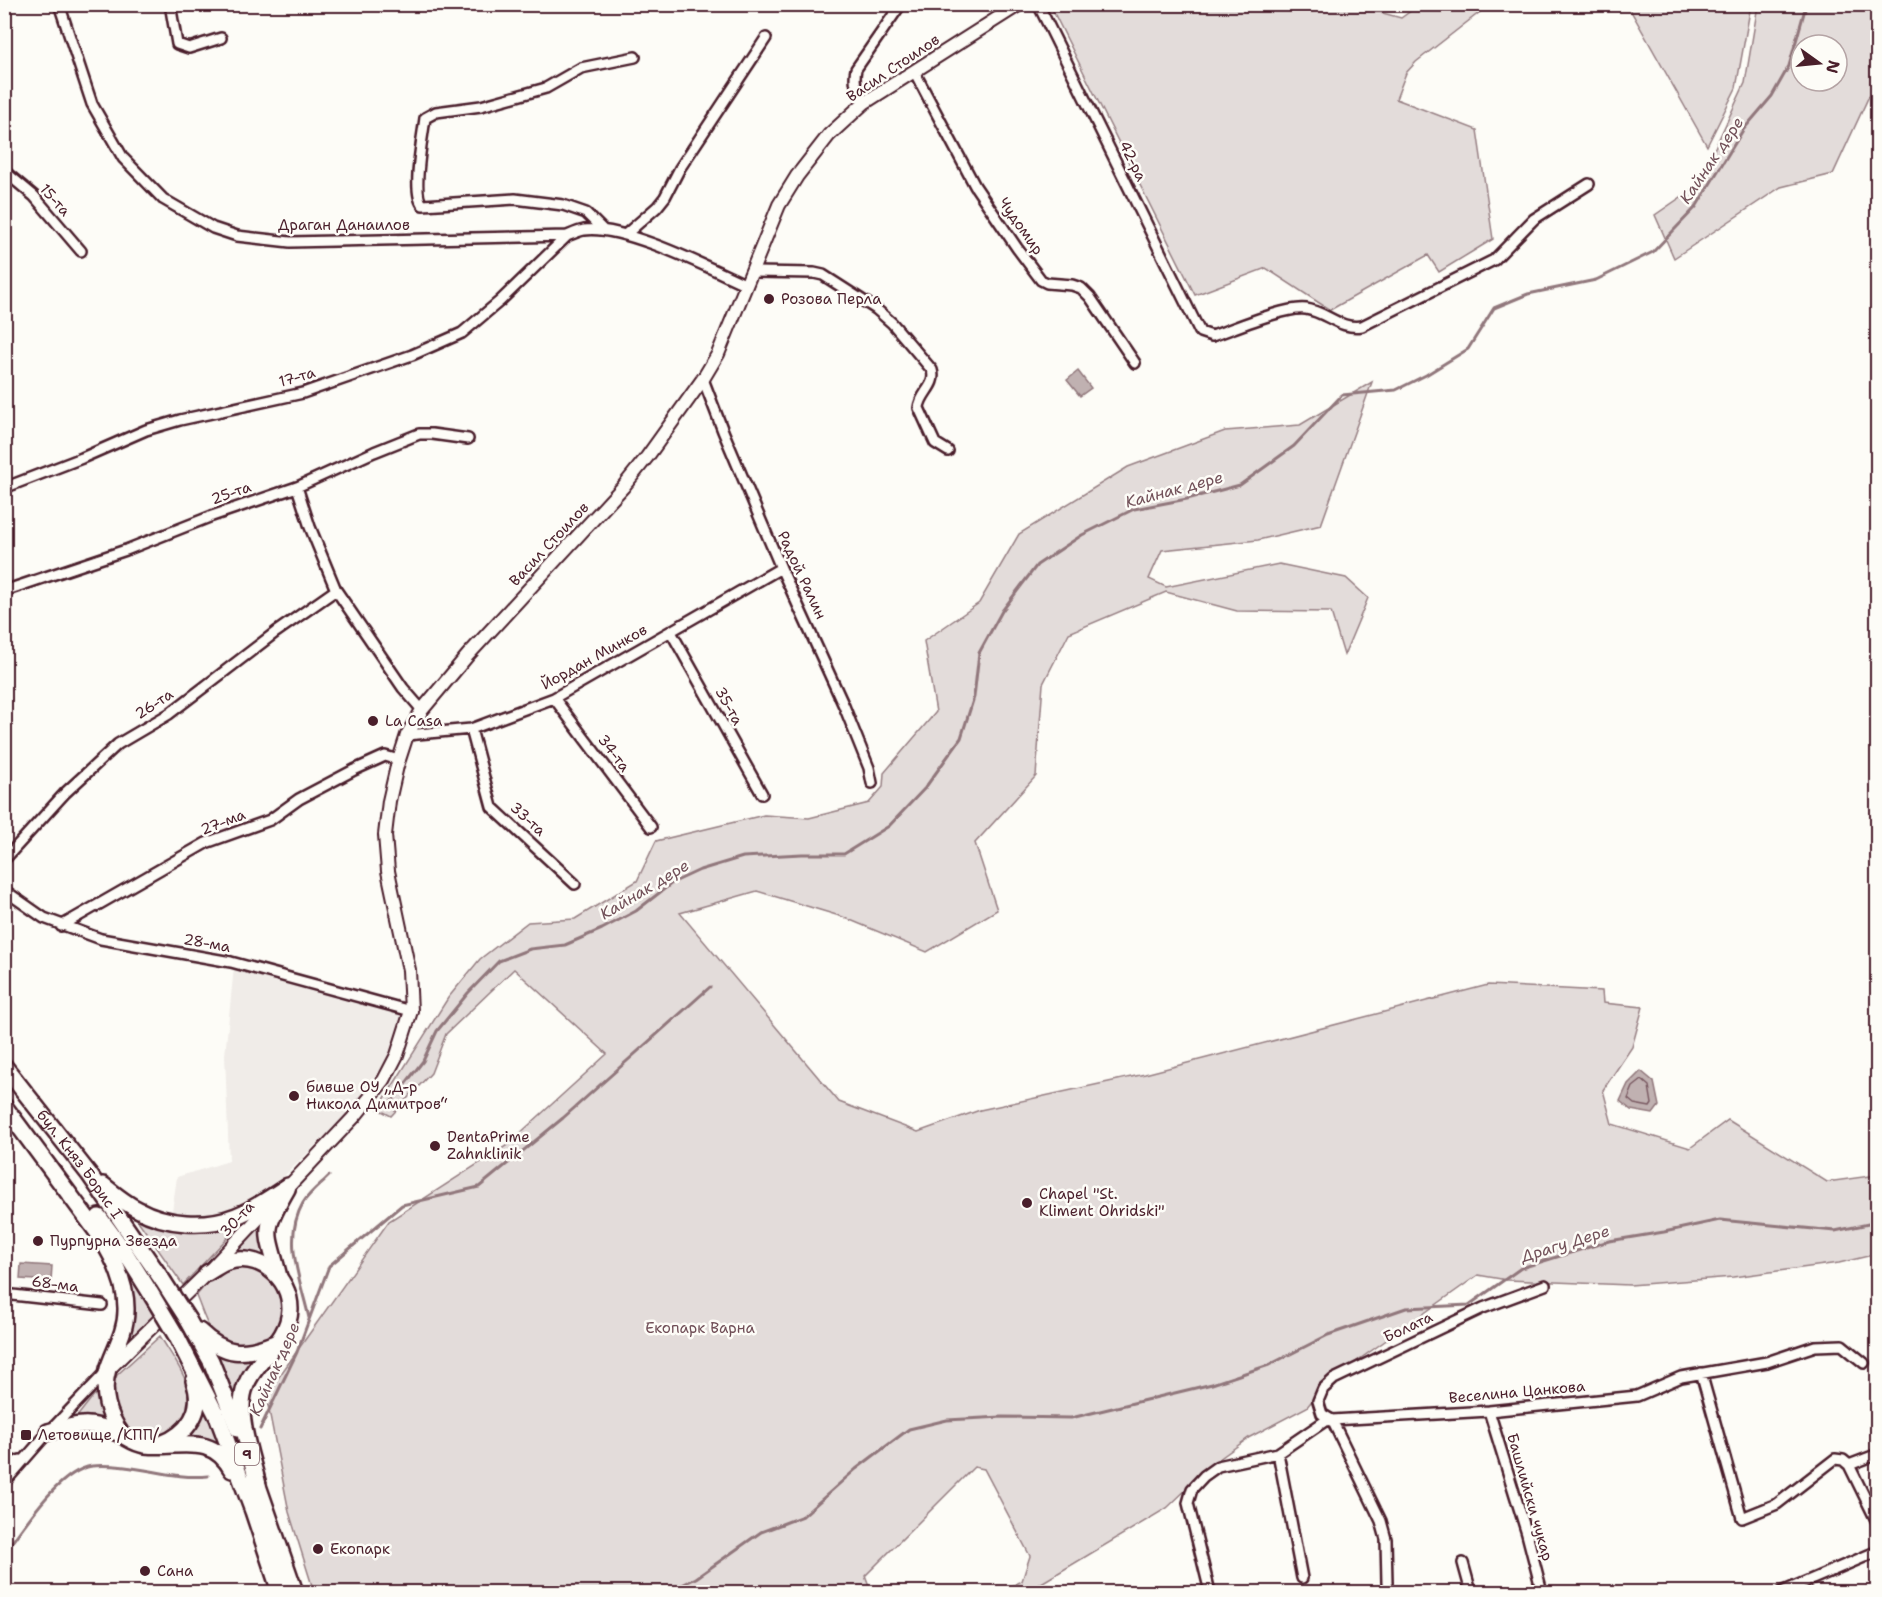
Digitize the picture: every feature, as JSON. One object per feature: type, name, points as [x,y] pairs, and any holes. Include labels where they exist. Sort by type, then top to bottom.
[{"type":"highway","name":"бул. Княз Борис I","points":[[4,1066],[89,1174],[163,1281],[211,1361],[225,1393],[295,1593]]},
{"type":"highway","name":"бул. Княз Борис I","points":[[4,1096],[126,1254],[177,1337],[218,1418],[280,1593]]},
{"type":"highway","points":[[4,1106],[98,1233],[108,1248],[122,1280],[127,1313],[120,1341],[108,1370],[107,1407],[122,1435]]},
{"type":"highway","points":[[89,1174],[136,1209],[165,1220],[188,1223],[212,1222],[236,1216],[288,1186]]},
{"type":"highway","points":[[258,1485],[243,1421],[242,1399],[248,1380],[278,1342],[287,1326],[290,1309],[287,1292],[279,1277],[267,1232],[271,1218],[288,1186]]},
{"type":"highway","points":[[207,1273],[226,1262],[247,1260],[267,1267],[279,1277]]},
{"type":"highway","points":[[188,1320],[214,1344],[234,1352],[248,1353],[278,1342]]},
{"type":"highway","points":[[158,1444],[174,1438],[187,1428],[198,1405],[198,1390],[177,1337]]},
{"type":"highway","points":[[48,1432],[80,1424],[90,1424],[144,1445],[199,1445],[213,1449],[229,1463],[248,1498]]},
{"type":"street","name":"Драган Данаилов","points":[[59,4],[92,104],[123,159],[163,199],[213,228],[237,236],[290,242],[567,236],[584,230],[603,230],[625,235],[675,253],[747,285]]},
{"type":"street","points":[[170,4],[177,44],[189,48],[221,38]]},
{"type":"street","points":[[864,103],[855,87],[856,69],[901,4]]},
{"type":"street","name":"Васил Стоилов","points":[[288,1186],[355,1116],[384,1080],[397,1055],[411,1011],[409,970],[388,871],[385,835],[389,801],[399,760],[407,735],[422,710],[468,655],[623,487],[703,379],[718,354],[779,205],[796,176],[829,135],[864,103],[1020,4]]},
{"type":"street","name":"42-ра","points":[[1038,4],[1200,332],[1212,336],[1288,310],[1304,308],[1351,328],[1362,326],[1494,260],[1534,219],[1589,184]]},
{"type":"street","points":[[625,235],[665,197],[680,168],[766,38]]},
{"type":"street","points":[[603,230],[586,213],[563,205],[515,200],[426,206],[420,203],[418,197],[419,161],[425,118],[436,112],[481,106],[546,88],[581,68],[635,57]]},
{"type":"street","name":"Чудомир","points":[[914,71],[975,186],[1041,280],[1081,288],[1090,297],[1135,363]]},
{"type":"street","name":"15-та","points":[[4,171],[34,196],[81,251]]},
{"type":"street","name":"17-та","points":[[4,488],[73,462],[146,430],[180,420],[303,393],[412,355],[462,333],[500,301],[567,236]]},
{"type":"street","points":[[753,272],[824,275],[876,309],[892,323],[932,370],[934,377],[931,386],[920,402],[919,408],[935,442],[948,451]]},
{"type":"street","name":"Радой Ралин","points":[[703,379],[781,568],[844,706],[869,768],[872,783]]},
{"type":"street","name":"25-та","points":[[4,591],[126,550],[212,516],[297,487],[419,434],[468,439]]},
{"type":"street","points":[[297,487],[310,527],[336,590],[404,688],[422,710]]},
{"type":"street","name":"Йордан Минков","points":[[407,735],[471,729],[554,698],[781,568]]},
{"type":"street","name":"26-та","points":[[4,860],[65,794],[118,744],[169,714],[276,632],[336,590]]},
{"type":"street","name":"35-та","points":[[671,632],[762,795]]},
{"type":"street","name":"34-та","points":[[554,698],[651,827]]},
{"type":"street","name":"33-та","points":[[471,729],[492,807],[575,884]]},
{"type":"street","name":"27-ма","points":[[61,926],[206,843],[270,820],[299,799],[354,770],[385,756],[399,760]]},
{"type":"street","name":"28-ма","points":[[4,890],[44,918],[101,939],[231,962],[411,1011]]},
{"type":"street","name":"30-та","points":[[108,1370],[207,1273],[288,1186]]},
{"type":"street","name":"Болата","points":[[1332,1420],[1322,1414],[1318,1401],[1323,1389],[1334,1379],[1483,1308],[1545,1285]]},
{"type":"street","name":"68-ма","points":[[4,1294],[102,1305]]},
{"type":"street","name":"Веселина Цанкова","points":[[1210,1593],[1188,1503],[1192,1489],[1218,1466],[1278,1453],[1325,1421],[1489,1411],[1637,1396],[1681,1377],[1767,1362],[1815,1346],[1842,1344],[1864,1363]]},
{"type":"street","points":[[4,1477],[9,1469],[25,1458],[108,1370]]},
{"type":"street","points":[[1701,1373],[1742,1518],[1777,1504],[1835,1459],[1846,1462],[1878,1454]]},
{"type":"street","name":"Башлийски чукар","points":[[1489,1411],[1527,1534],[1542,1593]]},
{"type":"street","points":[[1332,1420],[1381,1521],[1386,1539],[1387,1583]]},
{"type":"street","points":[[1278,1453],[1302,1578]]},
{"type":"street","points":[[1846,1462],[1878,1524]]},
{"type":"street","points":[[4,1483],[9,1469]]},
{"type":"street","points":[[1782,1593],[1878,1551]]},
{"type":"street","points":[[1463,1563],[1471,1593]]},
{"type":"shaded area","name":"бивше ОУ „Д-р Никола Димитров“","points":[[234,967],[406,1013],[391,1053],[378,1078],[347,1114],[271,1189],[231,1211],[214,1216],[171,1218],[177,1177],[229,1161],[225,1055]]},
{"type":"green space","points":[[1349,4],[1401,18],[1419,5],[1489,5],[1416,62],[1406,73],[1396,99],[1477,130],[1493,239],[1439,272],[1428,255],[1330,310],[1266,268],[1195,295],[1050,5]]},
{"type":"green space","points":[[1631,5],[1751,5],[1736,88],[1707,146],[1631,11]]},
{"type":"green space","points":[[1758,5],[1877,5],[1877,87],[1869,96],[1833,174],[1781,187],[1674,258],[1655,215],[1697,186],[1745,83]]},
{"type":"green space","name":"Екопарк Варна","points":[[1372,382],[1321,525],[1258,540],[1162,550],[1149,579],[1166,587],[1279,564],[1346,578],[1368,598],[1344,655],[1331,612],[1237,611],[1166,592],[1069,633],[1043,684],[1036,776],[975,843],[997,910],[927,952],[843,917],[757,891],[680,913],[839,1102],[918,1132],[980,1110],[1145,1074],[1488,985],[1602,991],[1603,1003],[1643,1007],[1632,1047],[1603,1090],[1612,1124],[1690,1148],[1728,1120],[1827,1182],[1877,1175],[1877,1254],[1839,1263],[1733,1277],[1630,1285],[1507,1280],[1478,1275],[1326,1383],[1307,1407],[1250,1437],[1215,1462],[1167,1508],[1033,1588],[1033,1592],[1000,1592],[1022,1581],[1030,1556],[984,1469],[974,1467],[865,1576],[871,1592],[314,1592],[289,1512],[266,1395],[389,1221],[506,1146],[607,1054],[514,969],[446,1034],[431,1073],[391,1116],[378,1109],[448,998],[480,959],[528,922],[575,919],[637,881],[656,841],[764,815],[809,818],[869,803],[883,787],[884,773],[936,712],[924,641],[979,603],[1019,534],[1128,467],[1225,431],[1300,425]]},
{"type":"green space","points":[[134,1215],[245,1219],[183,1285]]},
{"type":"green space","points":[[264,1222],[271,1260],[250,1253],[236,1252],[236,1249]]},
{"type":"green space","points":[[124,1261],[156,1319],[130,1341],[133,1313],[132,1293]]},
{"type":"green space","points":[[245,1265],[270,1279],[280,1297],[281,1308],[277,1327],[271,1336],[263,1342],[248,1347],[228,1342],[213,1333],[196,1296],[216,1274],[227,1268]]},
{"type":"green space","points":[[160,1336],[180,1368],[189,1389],[187,1412],[177,1429],[164,1437],[148,1438],[130,1435],[114,1407],[112,1392],[114,1383],[117,1375]]},
{"type":"green space","points":[[213,1349],[258,1354],[235,1398],[234,1396]]},
{"type":"green space","points":[[99,1394],[105,1422],[76,1418],[94,1395]]},
{"type":"green space","points":[[203,1402],[222,1444],[220,1446],[181,1439]]},
{"type":"water","points":[[1078,371],[1091,388],[1080,396],[1067,380]]},
{"type":"water","points":[[1641,1071],[1654,1082],[1659,1106],[1653,1114],[1631,1110],[1620,1101],[1628,1084]]},
{"type":"water","points":[[21,1264],[52,1266],[51,1281],[20,1279]]},
{"type":"waterway","name":"Кайнак дере","points":[[389,1105],[423,1061],[437,1031],[468,993],[499,961],[530,949],[565,945],[602,929],[636,911],[672,883],[700,870],[743,857],[844,854],[889,826],[925,788],[961,738],[974,697],[979,653],[1002,611],[1037,565],[1082,535],[1134,509],[1187,499],[1240,485],[1294,446],[1342,395],[1396,390],[1426,375],[1468,349],[1494,308],[1528,294],[1596,280],[1653,252],[1696,207],[1743,130],[1772,96],[1789,66],[1805,9],[1809,4]]},
{"type":"waterway","name":"Кайнак дере","points":[[260,1429],[297,1352],[329,1266],[402,1205],[479,1187],[563,1118],[710,987]]},
{"type":"waterway","name":"Кайнак дере","points":[[309,1318],[295,1260],[294,1231],[303,1203],[329,1176]]},
{"type":"waterway","name":"Драгу Дере","points":[[668,1592],[696,1578],[761,1532],[803,1516],[856,1469],[909,1429],[947,1420],[1002,1417],[1071,1418],[1212,1384],[1269,1365],[1328,1335],[1406,1308],[1469,1305],[1521,1268],[1609,1241],[1720,1220],[1835,1231],[1878,1222]]},
{"type":"waterway","name":"Кайнак дере","points":[[4,1553],[54,1489],[79,1470],[92,1466],[108,1466],[176,1475],[208,1476]]},
{"type":"place","name":"Розова Перла","points":[[769,299]]},
{"type":"place","name":"La Casa","points":[[373,721]]},
{"type":"place","name":"бивше ОУ „Д-р Никола Димитров“","points":[[294,1096]]},
{"type":"place","name":"DentaPrime Zahnklinik","points":[[435,1146]]},
{"type":"place","name":"Chapel \"St. Kliment Ohridski\"","points":[[1027,1203]]},
{"type":"place","name":"Пурпурна Звезда","points":[[38,1241]]},
{"type":"place","name":"Летовище /КПП/","points":[[26,1435]]},
{"type":"place","name":"Екопарк","points":[[318,1549]]},
{"type":"place","name":"Сана","points":[[145,1571]]}]
